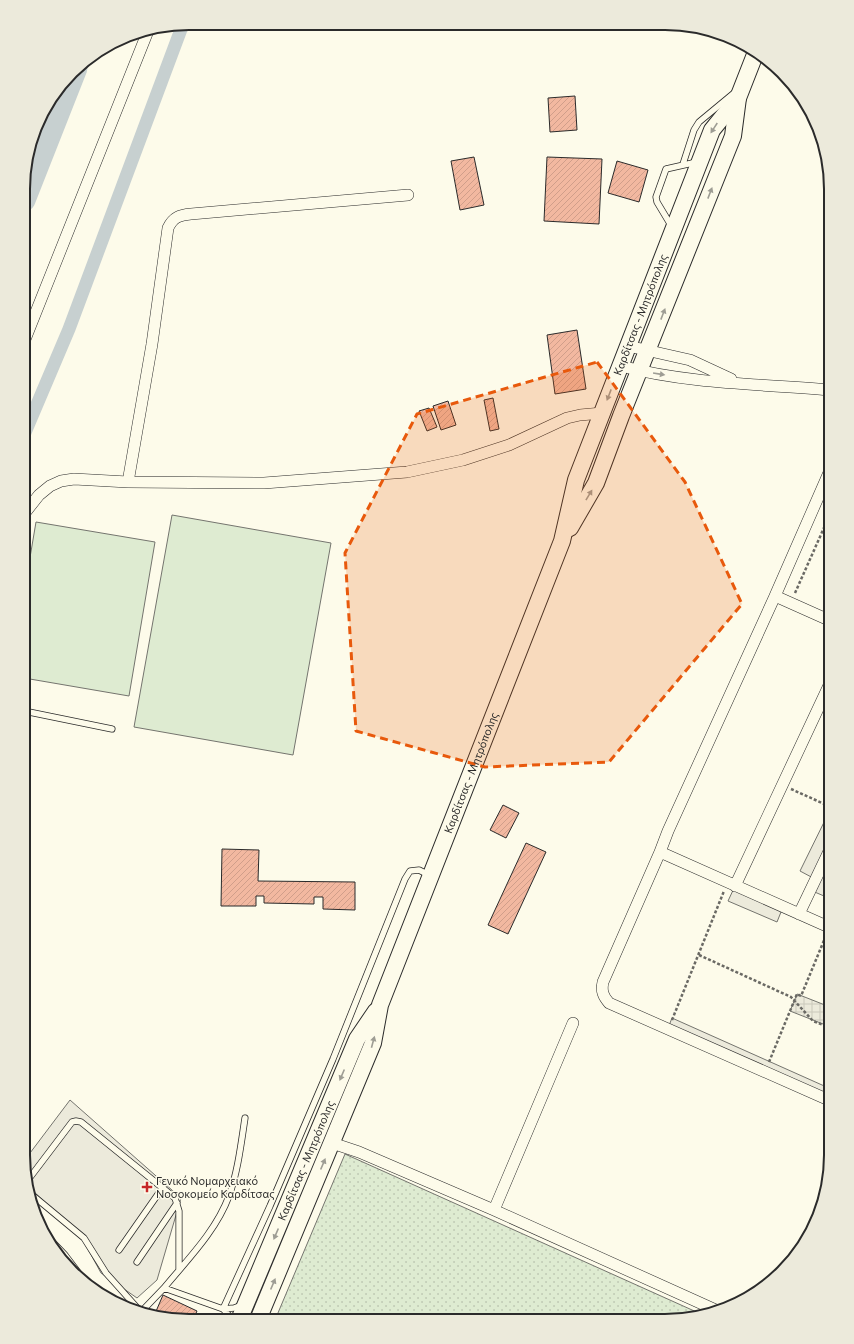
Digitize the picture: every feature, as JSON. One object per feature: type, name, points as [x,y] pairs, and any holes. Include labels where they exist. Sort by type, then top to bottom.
[{"type":"main road","name":"Καρδίτσας - Μητρόπολης","points":[[562,541],[596,483],[649,350],[733,136],[740,92],[754,58]]},
{"type":"main road","name":"Καρδίτσας - Μητρόπολης","points":[[293,1193],[332,1143],[373,1043],[380,1005],[562,541],[576,480],[673,228],[712,130],[740,92]]},
{"type":"main road","name":"Καρδίτσας - Μητρόπολης","points":[[242,1314],[357,1039],[380,1005]]},
{"type":"main road","name":"Καρδίτσας - Μητρόπολης","points":[[260,1314],[285,1213]]},
{"type":"street","points":[[30,327],[146,36]]},
{"type":"street","points":[[128,482],[152,344],[168,228],[172,220],[186,214],[408,195]]},
{"type":"street","points":[[628,346],[690,360],[736,382]]},
{"type":"street","points":[[621,366],[640,371],[685,378],[824,389]]},
{"type":"street","points":[[30,506],[39,495],[50,486],[61,481],[74,479],[128,482],[287,483],[407,472],[456,462],[509,445],[567,418],[602,413]]},
{"type":"street","points":[[824,484],[775,596],[668,831],[602,982],[601,989],[603,997],[609,1003],[824,1098]]},
{"type":"street","points":[[775,596],[824,618]]},
{"type":"street","points":[[731,885],[782,785],[824,696]]},
{"type":"street","points":[[660,852],[824,925]]},
{"type":"street","points":[[799,914],[824,862]]},
{"type":"street","points":[[494,1210],[573,1023]]},
{"type":"street","points":[[332,1143],[359,1152],[494,1210],[711,1308]]},
{"type":"lane","points":[[683,164],[694,130],[699,122],[740,92]]},
{"type":"lane","points":[[673,228],[656,198],[666,169],[699,161]]},
{"type":"lane","points":[[30,712],[112,729]]},
{"type":"lane","points":[[293,1193],[333,1059],[407,875],[414,869],[430,875]]},
{"type":"lane","points":[[144,1308],[164,1288],[210,1232],[226,1204],[239,1160],[245,1118]]},
{"type":"lane","points":[[31,1176],[72,1122],[76,1121],[85,1126],[175,1198],[179,1211],[179,1270]]},
{"type":"lane","points":[[119,1250],[163,1187]]},
{"type":"lane","points":[[36,1198],[84,1238],[106,1273],[133,1304]]},
{"type":"lane","points":[[137,1262],[177,1203]]},
{"type":"lane","points":[[223,1309],[285,1213]]},
{"type":"lane","points":[[65,1254],[70,1261]]},
{"type":"lane","points":[[164,1288],[223,1309],[234,1308],[247,1302]]},
{"type":"lane","points":[[223,1309],[228,1314]]},
{"type":"path","points":[[791,603],[824,527]]},
{"type":"path","points":[[782,785],[824,804]]},
{"type":"path","points":[[668,1028],[731,885]]},
{"type":"path","points":[[765,1072],[797,994],[802,996],[824,943]]},
{"type":"path","points":[[699,955],[795,1000],[813,1021],[824,1025]]},
{"type":"highlighted area","points":[[597,362],[685,482],[742,604],[609,762],[485,767],[356,731],[345,553],[417,414]]},
{"type":"green space","points":[[172,515],[331,543],[293,755],[134,727]]},
{"type":"green space","points":[[36,522],[155,542],[129,696],[30,679],[30,558]]},
{"type":"green space","points":[[345,1154],[695,1311],[676,1314],[278,1314]]},
{"type":"shaded area","points":[[824,822],[824,896],[810,890],[815,879],[800,871]]},
{"type":"shaded area","points":[[735,886],[783,907],[777,922],[728,901]]},
{"type":"shaded area","points":[[797,994],[824,1005],[824,1022],[823,1024],[790,1011]]},
{"type":"shaded area","points":[[672,1018],[824,1086],[824,1098],[668,1028]]},
{"type":"shaded area","points":[[70,1100],[181,1198],[157,1280],[137,1298],[101,1273],[82,1238],[34,1192],[31,1176],[30,1153]]},
{"type":"building","points":[[575,96],[577,130],[550,132],[548,98]]},
{"type":"building","points":[[474,157],[484,205],[460,210],[451,161]]},
{"type":"building","points":[[547,157],[602,159],[599,224],[544,221]]},
{"type":"building","points":[[617,161],[648,170],[639,202],[608,193]]},
{"type":"building","points":[[577,330],[586,389],[555,394],[547,335]]},
{"type":"building","points":[[493,398],[499,429],[490,431],[484,400]]},
{"type":"building","points":[[448,401],[456,425],[441,430],[433,406]]},
{"type":"building","points":[[429,408],[437,427],[427,431],[419,411]]},
{"type":"building","points":[[503,805],[519,813],[506,838],[490,830]]},
{"type":"building","points":[[526,843],[546,852],[508,934],[488,925]]},
{"type":"building","points":[[222,849],[259,850],[258,881],[355,882],[355,910],[323,909],[323,897],[314,897],[314,904],[264,903],[264,896],[256,896],[256,906],[221,906]]},
{"type":"building","points":[[163,1295],[197,1311],[196,1314],[178,1314],[156,1311]]},
{"type":"waterway","points":[[30,421],[69,329],[181,30]]},
{"type":"waterway","points":[[30,185],[70,83]]},
{"type":"place","name":"Γενικό Νομαρχειακό Νοσοκομείο Καρδίτσας","points":[[147,1187]]}]
